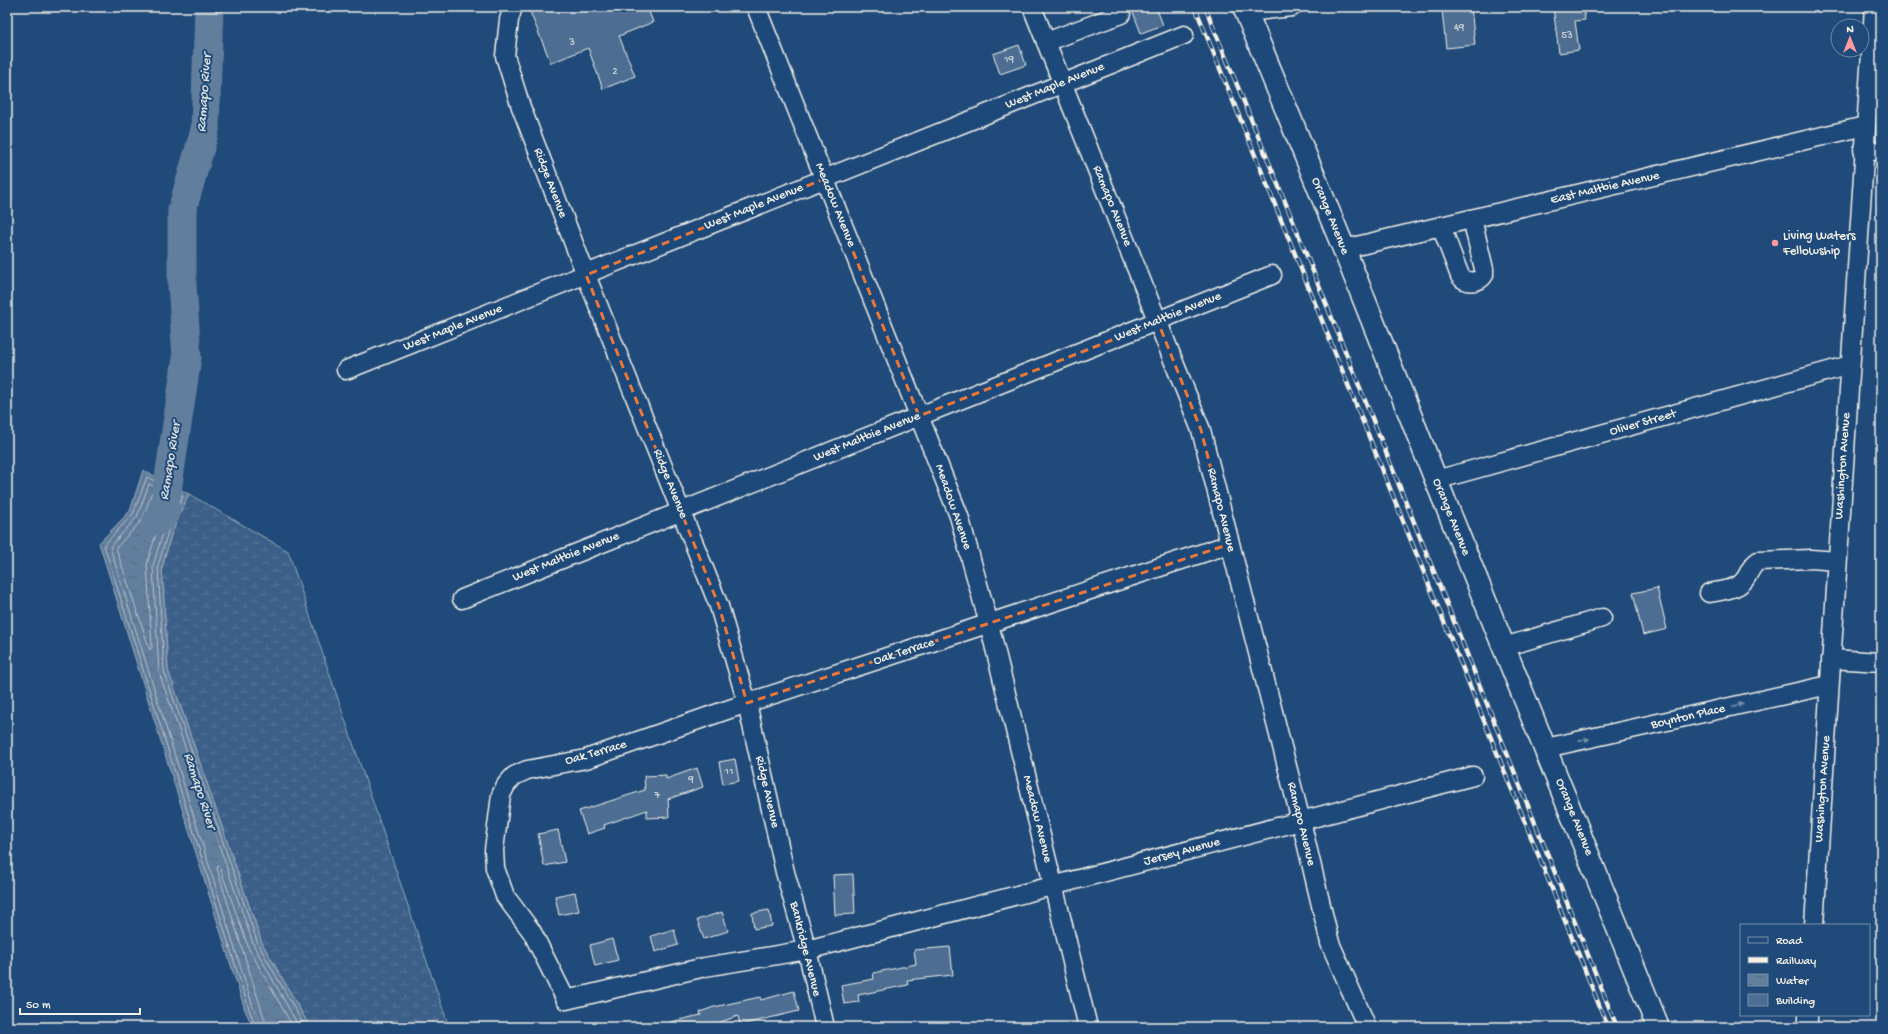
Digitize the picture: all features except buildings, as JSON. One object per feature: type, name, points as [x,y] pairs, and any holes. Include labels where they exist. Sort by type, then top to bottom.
[{"type":"main road","name":"Orange Avenue","points":[[1245,10],[1344,250],[1658,1027]]},
{"type":"street","name":"Ridge Avenue","points":[[513,7],[509,20],[505,56],[521,107],[586,275],[719,606],[747,704],[785,872]]},
{"type":"street","name":"Meadow Avenue","points":[[756,7],[959,516],[989,624],[1088,1027]]},
{"type":"street","name":"Ramapo Avenue","points":[[1032,7],[1201,430],[1301,820],[1330,943],[1366,1027]]},
{"type":"street","points":[[1245,10],[1292,7]]},
{"type":"street","name":"Washington Avenue","points":[[1814,924],[1850,365],[1872,150],[1865,126],[1874,7]]},
{"type":"street","points":[[1046,42],[1120,14]]},
{"type":"street","name":"West Maple Avenue","points":[[346,370],[1184,34]]},
{"type":"street","name":"East Maltbie Avenue","points":[[1344,250],[1865,126]]},
{"type":"street","points":[[1441,226],[1460,276],[1466,281],[1478,280],[1484,275],[1484,269],[1472,219]]},
{"type":"street","name":"West Maltbie Avenue","points":[[462,599],[1158,322],[1272,275]]},
{"type":"street","name":"Oliver Street","points":[[1436,480],[1850,365]]},
{"type":"street","name":"Oak Terrace","points":[[892,927],[807,950],[705,967],[566,1000],[532,932],[505,896],[495,868],[494,850],[501,795],[506,785],[514,776],[527,770],[586,759],[1230,544]]},
{"type":"street","points":[[1709,593],[1738,586],[1747,577],[1752,566],[1758,562],[1811,559],[1837,561]]},
{"type":"street","points":[[1504,647],[1602,618]]},
{"type":"street","points":[[1831,659],[1881,662]]},
{"type":"street","name":"Boynton Place","points":[[1546,748],[1829,685]]},
{"type":"street","name":"Jersey Avenue","points":[[892,927],[1473,776]]},
{"type":"street","name":"Bankridge Avenue","points":[[785,872],[807,950],[825,1027]]},
{"type":"street","points":[[1808,1016],[1808,1027]]},
{"type":"highlighted area","points":[[824,179],[919,416],[1158,322],[1201,430],[1230,544],[747,703],[719,606],[586,275]]},
{"type":"green space","points":[[189,494],[288,551],[449,1027],[310,1027],[262,943],[168,670],[162,567],[172,532]]},
{"type":"water","points":[[143,470],[189,494],[172,532],[162,567],[168,670],[262,943],[310,1027],[253,1027],[245,1010],[99,543],[130,511]]},
{"type":"waterway","name":"Ramapo River","points":[[157,521],[165,504],[187,358],[182,284],[182,210],[205,130],[209,7]]},
{"type":"railway","points":[[1195,7],[1608,1027]]},
{"type":"railway","points":[[1205,7],[1286,204],[1617,1027]]},
{"type":"place","name":"Living Waters Fellowship","points":[[1775,243]]}]
